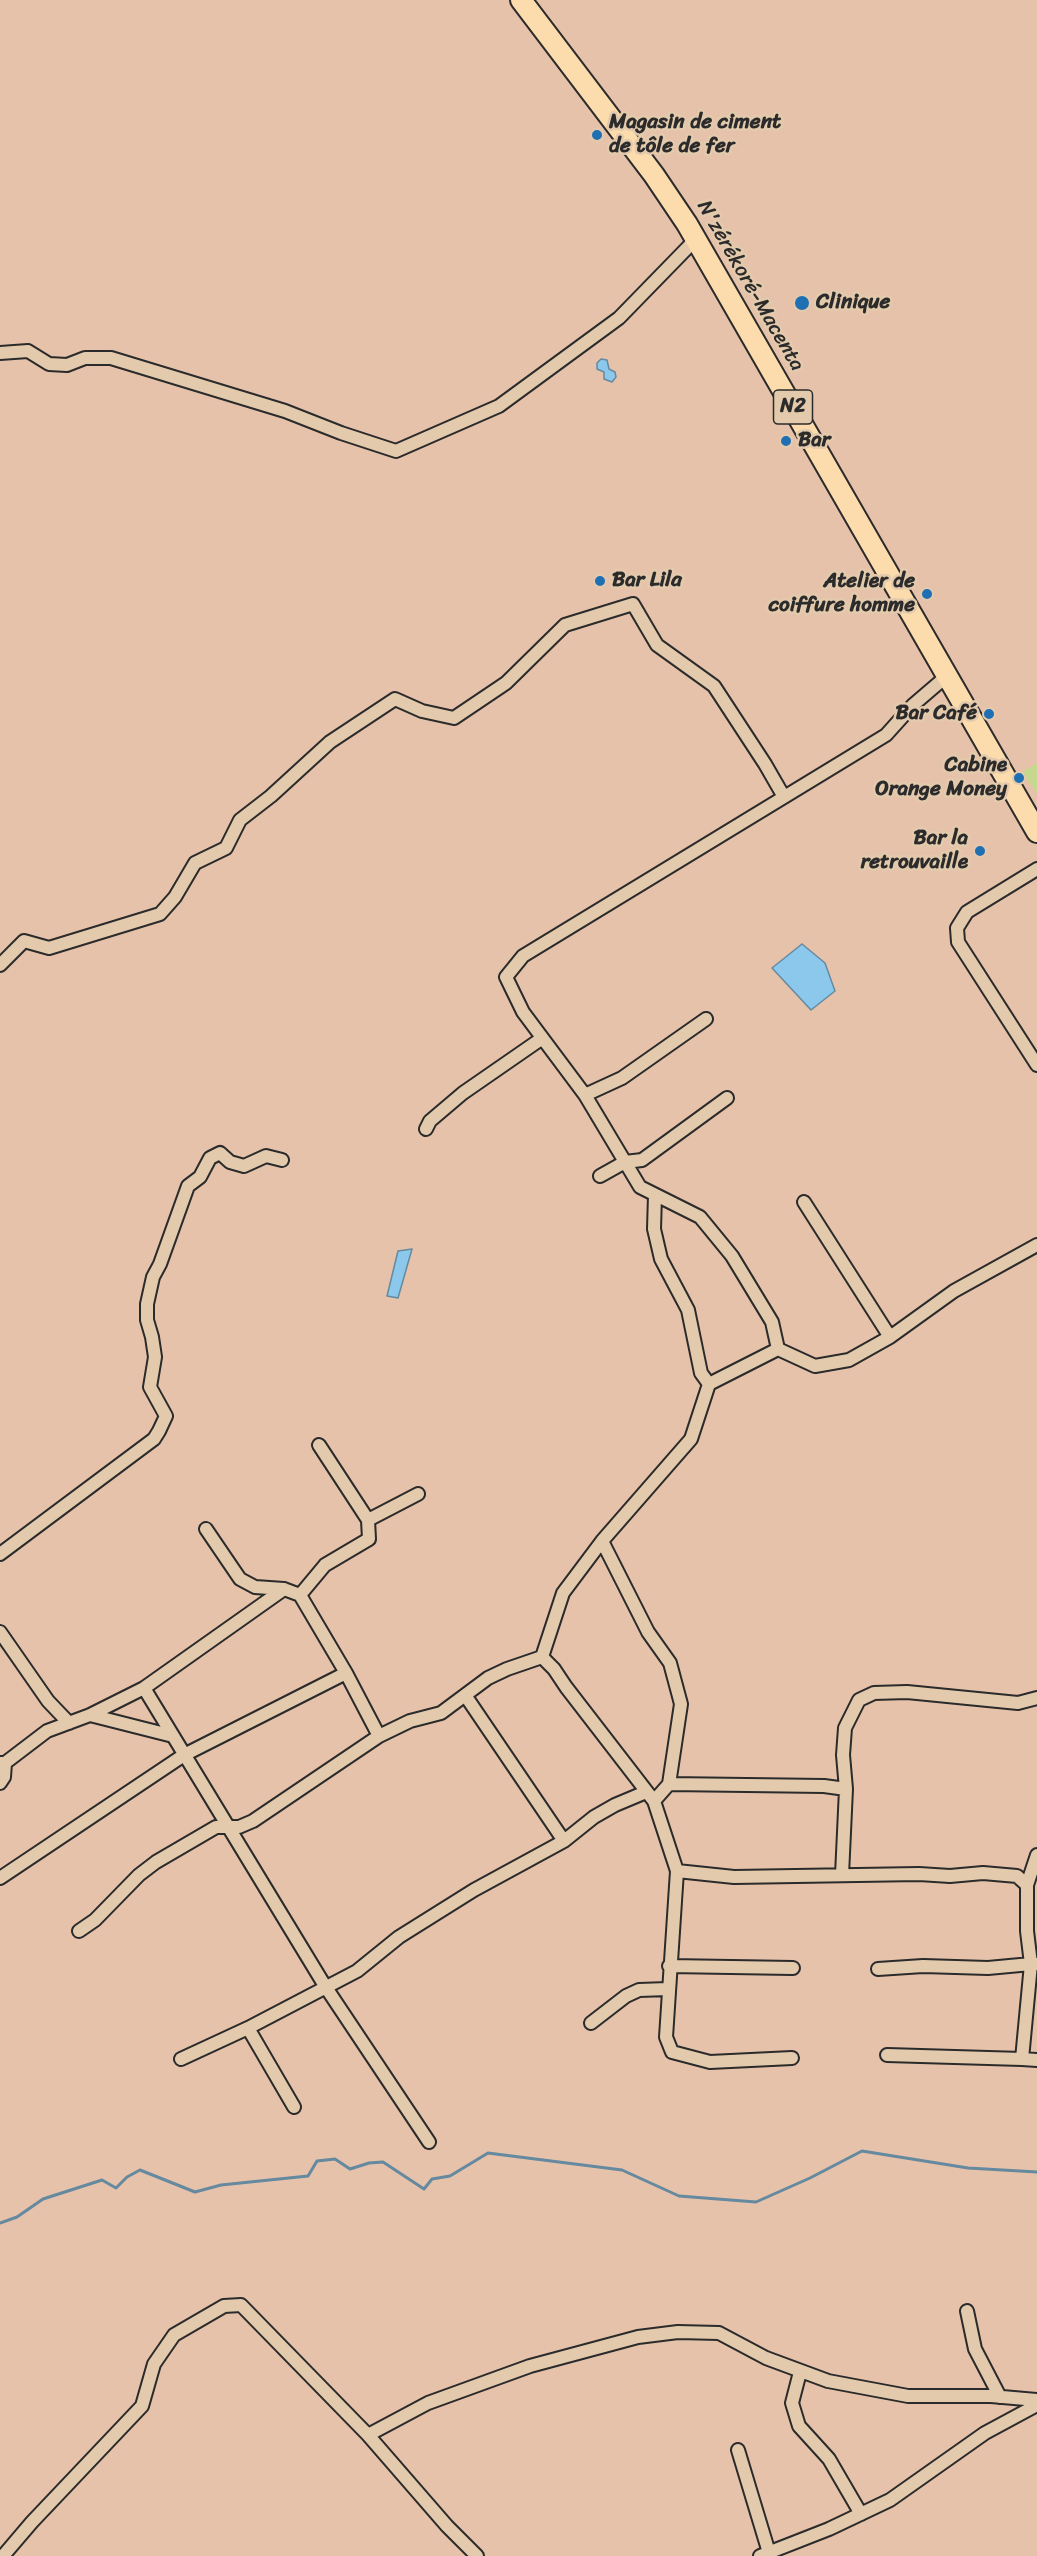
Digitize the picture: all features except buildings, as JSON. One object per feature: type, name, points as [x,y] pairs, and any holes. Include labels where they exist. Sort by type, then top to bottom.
[{"type":"highway","name":"N'zérékoré-Macenta","points":[[522,0],[654,175],[695,240],[1037,832]]},
{"type":"street","points":[[0,353],[28,351],[49,364],[58,365],[67,365],[85,358],[111,358],[285,411],[341,434],[396,451],[499,406],[619,318],[695,240]]},
{"type":"street","points":[[0,964],[24,941],[49,948],[160,914],[175,897],[195,863],[226,848],[240,820],[271,796],[330,742],[395,699],[422,711],[454,718],[506,682],[565,624],[633,604],[657,645],[714,686],[784,797]]},
{"type":"street","points":[[778,1349],[772,1322],[732,1256],[700,1217],[640,1187],[585,1095],[523,1012],[506,977],[523,956],[885,735],[913,705],[948,675]]},
{"type":"street","points":[[1037,869],[967,912],[957,928],[958,942],[1037,1065]]},
{"type":"street","points":[[585,1095],[622,1078],[706,1019]]},
{"type":"street","points":[[426,1129],[430,1121],[463,1093],[541,1039]]},
{"type":"street","points":[[600,1176],[625,1162],[642,1160],[727,1098]]},
{"type":"street","points":[[0,1554],[154,1439],[159,1431],[166,1416],[150,1387],[155,1357],[147,1320],[147,1304],[153,1277],[160,1264],[171,1228],[178,1218],[188,1186],[200,1177],[210,1158],[220,1153],[230,1162],[244,1166],[266,1156],[282,1160]]},
{"type":"street","points":[[656,1195],[654,1229],[661,1259],[688,1310],[694,1329],[701,1374],[709,1384]]},
{"type":"street","points":[[804,1202],[890,1337]]},
{"type":"street","points":[[778,1349],[815,1366],[849,1360],[890,1337],[954,1291],[1037,1245]]},
{"type":"street","points":[[542,1658],[563,1593],[602,1541],[692,1439],[709,1384],[778,1349]]},
{"type":"street","points":[[300,1595],[325,1565],[369,1539],[368,1520],[319,1445]]},
{"type":"street","points":[[368,1520],[418,1494]]},
{"type":"street","points":[[206,1529],[240,1579],[255,1587],[284,1589],[300,1595],[346,1673],[379,1736]]},
{"type":"street","points":[[602,1541],[648,1632],[670,1663],[681,1704],[669,1784]]},
{"type":"street","points":[[0,1783],[4,1777],[2,1763],[47,1731],[90,1715],[144,1688],[284,1589]]},
{"type":"street","points":[[0,1632],[48,1701],[69,1723]]},
{"type":"street","points":[[79,1931],[101,1915],[139,1875],[156,1862],[216,1827],[228,1825],[239,1827],[253,1821],[379,1736],[410,1721],[441,1713],[488,1678],[507,1669],[542,1658]]},
{"type":"street","points":[[542,1658],[554,1669],[650,1797],[677,1871],[666,2037],[672,2052],[710,2062],[792,2058]]},
{"type":"street","points":[[0,1878],[184,1755],[346,1673]]},
{"type":"street","points":[[144,1688],[325,1986],[429,2142]]},
{"type":"street","points":[[842,1875],[846,1789],[843,1755],[845,1728],[859,1700],[874,1693],[907,1692],[1018,1703],[1037,1698]]},
{"type":"street","points":[[465,1695],[564,1842]]},
{"type":"street","points":[[90,1715],[173,1736]]},
{"type":"street","points":[[181,2059],[248,2028],[357,1971],[399,1937],[474,1890],[564,1842],[594,1817],[615,1805],[650,1797],[669,1784],[824,1786],[846,1789]]},
{"type":"street","points":[[1022,2059],[1034,1964],[1027,1931],[1027,1885],[1037,1855]]},
{"type":"street","points":[[677,1871],[734,1877],[919,1874],[950,1876],[983,1873],[1017,1876],[1027,1885]]},
{"type":"street","points":[[878,1969],[923,1966],[988,1968],[1034,1964]]},
{"type":"street","points":[[669,1966],[793,1968]]},
{"type":"street","points":[[591,2023],[639,1990],[668,1989]]},
{"type":"street","points":[[248,2028],[294,2107]]},
{"type":"street","points":[[887,2055],[1037,2060]]},
{"type":"street","points":[[3,2556],[32,2522],[142,2406],[154,2364],[174,2335],[224,2306],[241,2305],[368,2435],[447,2526],[477,2556]]},
{"type":"street","points":[[967,2311],[975,2349],[1000,2397]]},
{"type":"street","points":[[368,2435],[428,2403],[530,2366],[638,2337],[678,2332],[719,2333],[766,2358],[828,2381],[908,2396],[1000,2397],[1037,2400]]},
{"type":"street","points":[[800,2372],[792,2403],[799,2426],[829,2459],[861,2514]]},
{"type":"street","points":[[738,2450],[766,2555],[830,2529],[890,2500],[985,2433],[1037,2405]]},
{"type":"green space","points":[[1037,763],[1037,794],[1023,772]]},
{"type":"water","points":[[601,359],[607,360],[609,369],[615,372],[616,377],[612,382],[604,379],[604,372],[597,369],[597,363]]},
{"type":"water","points":[[802,944],[825,963],[835,991],[811,1010],[772,968]]},
{"type":"water","points":[[412,1249],[398,1298],[387,1296],[398,1251]]},
{"type":"waterway","points":[[0,2223],[17,2217],[43,2199],[102,2180],[116,2188],[127,2177],[140,2170],[195,2192],[221,2185],[308,2176],[317,2161],[335,2159],[350,2169],[369,2163],[383,2162],[424,2189],[432,2179],[450,2176],[488,2153],[622,2170],[679,2196],[756,2202],[862,2151],[968,2168],[1037,2172]]},
{"type":"place","name":"Magasin de ciment de tôle de fer","points":[[597,135]]},
{"type":"place","name":"Clinique","points":[[802,303]]},
{"type":"place","name":"Bar","points":[[786,441]]},
{"type":"place","name":"Bar Lila","points":[[600,581]]},
{"type":"place","name":"Atelier de coiffure homme","points":[[927,594]]},
{"type":"place","name":"Bar Café","points":[[989,714]]},
{"type":"place","name":"Cabine Orange Money","points":[[1019,778]]},
{"type":"place","name":"Bar la retrouvaille","points":[[980,851]]}]
